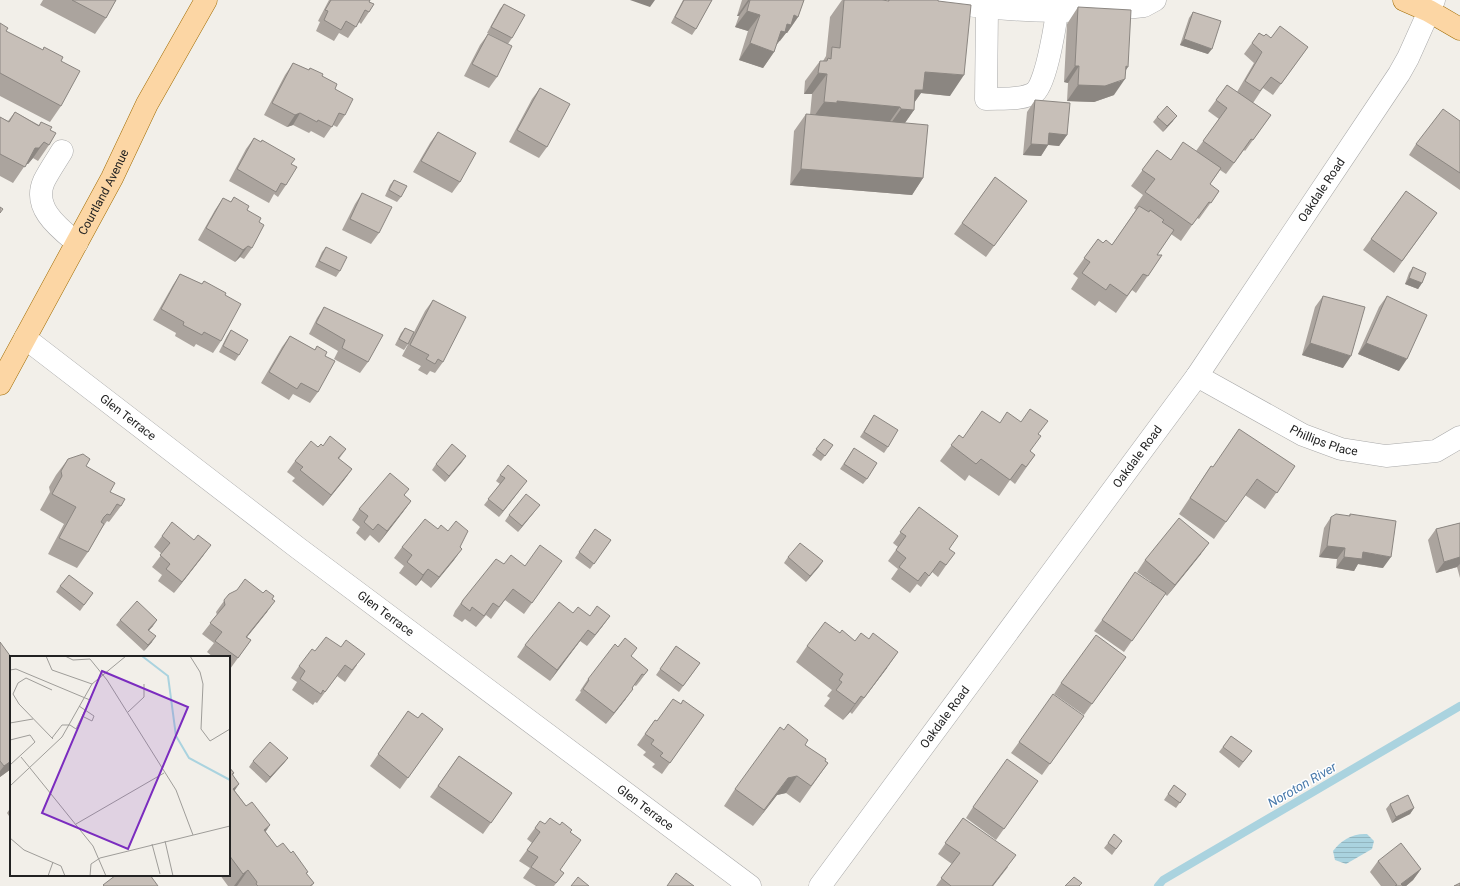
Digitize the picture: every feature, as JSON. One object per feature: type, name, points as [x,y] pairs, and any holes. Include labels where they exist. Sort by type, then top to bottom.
[{"type":"main road","name":"Courtland Avenue","points":[[0,384],[112,178],[147,104],[206,0]]},
{"type":"main road","points":[[1404,0],[1431,6],[1460,29]]},
{"type":"street","points":[[928,0],[987,9],[1058,6],[1144,6],[1155,0]]},
{"type":"street","points":[[987,9],[986,99],[1024,97],[1034,93],[1040,87],[1044,78],[1058,6]]},
{"type":"street","name":"Oakdale Road","points":[[820,886],[1197,376],[1399,74],[1408,58],[1431,6]]},
{"type":"street","points":[[62,151],[44,182],[42,196],[45,211],[54,224],[77,243]]},
{"type":"street","name":"Glen Terrace","points":[[25,338],[298,548],[750,886]]},
{"type":"street","name":"Phillips Place","points":[[1197,376],[1303,435],[1341,448],[1386,456],[1436,451],[1460,436]]},
{"type":"water","points":[[1367,834],[1374,841],[1372,849],[1346,864],[1335,860],[1333,851],[1340,844],[1352,836]]},
{"type":"building","points":[[72,0],[116,0],[106,18]]},
{"type":"building","points":[[331,0],[370,0],[369,2],[374,4],[369,12],[365,10],[356,27],[346,21],[341,30],[324,20],[328,11],[325,10]]},
{"type":"building","points":[[684,0],[712,0],[696,29],[675,17]]},
{"type":"building","points":[[750,0],[804,0],[798,17],[794,15],[791,25],[787,24],[785,32],[781,31],[774,52],[750,43],[760,15],[747,11]]},
{"type":"building","points":[[844,0],[938,0],[971,5],[964,75],[925,72],[923,90],[915,90],[914,110],[901,109],[900,107],[837,101],[837,103],[824,102],[827,74],[818,73],[820,61],[827,61],[828,58],[831,59],[832,47],[840,48]]},
{"type":"building","points":[[504,4],[525,15],[512,38],[491,27]]},
{"type":"building","points":[[1078,7],[1131,10],[1128,67],[1126,66],[1125,79],[1105,86],[1078,85],[1079,66],[1075,66]]},
{"type":"building","points":[[1193,12],[1221,21],[1212,49],[1184,39]]},
{"type":"building","points":[[0,23],[8,28],[6,31],[43,50],[44,47],[63,57],[61,61],[80,71],[61,106],[0,73]]},
{"type":"building","points":[[1280,26],[1308,47],[1281,84],[1271,77],[1260,91],[1245,81],[1262,52],[1252,43],[1259,33],[1264,36],[1266,34],[1271,38]]},
{"type":"building","points":[[488,34],[512,46],[497,77],[472,64]]},
{"type":"building","points":[[293,63],[323,74],[322,76],[337,84],[335,89],[353,99],[345,115],[339,113],[332,127],[318,120],[317,122],[300,113],[295,115],[272,103]]},
{"type":"building","points":[[1227,85],[1271,115],[1234,163],[1203,141],[1227,108],[1216,100]]},
{"type":"building","points":[[540,88],[570,104],[547,147],[517,130]]},
{"type":"building","points":[[1035,100],[1070,103],[1067,135],[1049,133],[1048,145],[1031,144]]},
{"type":"building","points":[[1167,106],[1177,116],[1167,126],[1157,117]]},
{"type":"building","points":[[1443,109],[1460,121],[1460,173],[1416,144]]},
{"type":"building","points":[[15,112],[39,126],[41,122],[52,127],[50,130],[56,133],[49,145],[44,142],[39,148],[35,148],[25,167],[0,154],[0,117],[9,122]]},
{"type":"building","points":[[806,114],[928,125],[923,178],[801,169]]},
{"type":"building","points":[[438,132],[476,153],[460,182],[421,161]]},
{"type":"building","points":[[254,138],[261,142],[262,140],[295,159],[291,164],[297,167],[286,185],[281,183],[276,192],[237,169]]},
{"type":"building","points":[[1183,142],[1221,168],[1210,184],[1219,191],[1192,225],[1145,192],[1155,179],[1142,170],[1157,150],[1171,160]]},
{"type":"building","points":[[995,177],[1027,201],[994,246],[962,223]]},
{"type":"building","points":[[394,180],[407,186],[401,197],[389,190]]},
{"type":"building","points":[[1406,191],[1437,213],[1402,261],[1371,239]]},
{"type":"building","points":[[362,193],[392,207],[379,233],[350,219]]},
{"type":"building","points":[[234,197],[249,206],[247,210],[261,218],[259,222],[264,225],[252,248],[248,246],[243,250],[206,228],[223,198],[231,202]]},
{"type":"building","points":[[1139,206],[1149,212],[1150,210],[1164,220],[1162,222],[1174,230],[1157,255],[1162,255],[1148,276],[1143,274],[1127,296],[1110,284],[1106,290],[1082,273],[1090,262],[1084,258],[1098,239],[1103,243],[1106,240],[1112,245]]},
{"type":"building","points":[[326,247],[347,257],[340,271],[319,261]]},
{"type":"building","points":[[1413,267],[1426,273],[1422,283],[1409,278]]},
{"type":"building","points":[[180,274],[202,284],[204,281],[226,293],[225,295],[241,304],[221,341],[204,332],[202,335],[183,325],[184,322],[161,309]]},
{"type":"building","points":[[1323,296],[1365,307],[1351,356],[1310,343]]},
{"type":"building","points":[[1387,296],[1427,315],[1407,359],[1366,343]]},
{"type":"building","points":[[433,300],[466,317],[443,362],[438,359],[435,364],[426,359],[429,355],[410,345]]},
{"type":"building","points":[[324,307],[383,335],[368,362],[342,348],[345,340],[316,323]]},
{"type":"building","points":[[405,328],[414,332],[408,344],[399,339]]},
{"type":"building","points":[[231,330],[248,340],[239,355],[223,346]]},
{"type":"building","points":[[290,336],[315,350],[317,346],[327,352],[325,356],[335,361],[318,392],[301,383],[297,389],[269,372]]},
{"type":"building","points":[[1030,409],[1048,421],[1038,434],[1041,436],[1030,451],[1035,455],[1026,467],[1022,464],[1010,480],[981,459],[976,464],[951,445],[959,435],[963,438],[982,411],[1000,423],[1007,412],[1021,422]]},
{"type":"building","points":[[874,415],[898,430],[888,447],[864,432]]},
{"type":"building","points":[[1239,429],[1295,466],[1277,493],[1257,479],[1226,522],[1190,498],[1211,466],[1213,467]]},
{"type":"building","points":[[330,436],[346,449],[338,458],[352,469],[331,495],[300,470],[303,467],[295,461],[311,441],[318,447],[321,444],[323,446]]},
{"type":"building","points":[[824,439],[833,445],[825,456],[816,449]]},
{"type":"building","points":[[452,444],[466,456],[449,476],[436,464]]},
{"type":"building","points":[[854,448],[877,463],[867,479],[844,464]]},
{"type":"building","points":[[83,454],[90,459],[86,466],[115,483],[110,492],[125,499],[121,506],[117,504],[110,515],[107,514],[104,517],[101,522],[104,524],[88,552],[59,538],[76,507],[52,494],[62,476],[61,471],[68,459]]},
{"type":"building","points":[[508,465],[527,481],[503,511],[488,499],[505,478],[500,475]]},
{"type":"building","points":[[390,473],[409,489],[404,495],[411,501],[387,531],[378,524],[373,530],[364,522],[368,516],[359,509]]},
{"type":"building","points":[[526,494],[540,505],[522,526],[509,515]]},
{"type":"building","points":[[919,507],[958,536],[949,549],[955,553],[946,565],[940,561],[929,576],[925,572],[918,581],[899,567],[906,558],[896,550],[906,536],[900,532]]},
{"type":"building","points":[[1336,514],[1350,516],[1350,514],[1396,521],[1391,557],[1363,552],[1362,559],[1344,557],[1345,548],[1327,546],[1331,517]]},
{"type":"building","points":[[1179,518],[1209,543],[1175,585],[1145,560]]},
{"type":"building","points":[[425,519],[438,529],[441,525],[448,531],[456,521],[468,531],[460,547],[462,549],[439,577],[428,569],[423,575],[407,562],[412,555],[402,547]]},
{"type":"building","points":[[172,522],[194,540],[198,535],[211,545],[182,582],[166,569],[170,564],[160,555],[170,543],[162,536]]},
{"type":"building","points":[[1460,523],[1460,557],[1444,562],[1436,529]]},
{"type":"building","points":[[595,529],[611,540],[594,564],[579,552]]},
{"type":"building","points":[[800,543],[823,561],[810,576],[788,557]]},
{"type":"building","points":[[540,545],[562,561],[532,603],[513,589],[499,607],[493,603],[484,616],[472,607],[470,611],[461,604],[496,559],[504,564],[511,555],[525,566]]},
{"type":"building","points":[[1135,572],[1166,593],[1132,641],[1102,620]]},
{"type":"building","points":[[69,575],[93,593],[84,605],[60,586]]},
{"type":"building","points":[[245,579],[263,593],[266,590],[274,596],[272,599],[275,601],[246,637],[251,640],[238,658],[215,641],[222,632],[210,623],[225,605],[224,600],[229,594],[237,590]]},
{"type":"building","points":[[137,601],[157,620],[148,630],[156,636],[148,645],[120,620]]},
{"type":"building","points":[[559,602],[573,613],[578,607],[590,616],[597,606],[610,616],[595,635],[588,630],[557,670],[525,645]]},
{"type":"building","points":[[825,622],[840,633],[842,630],[855,641],[861,633],[869,639],[873,633],[898,652],[864,698],[861,696],[855,704],[836,690],[842,682],[839,680],[843,674],[807,646]]},
{"type":"building","points":[[1096,635],[1126,657],[1092,704],[1061,683]]},
{"type":"building","points":[[326,637],[341,647],[346,640],[365,654],[352,670],[345,665],[325,692],[323,690],[321,694],[300,679],[305,671],[299,666],[312,649],[315,651]]},
{"type":"building","points":[[625,638],[637,648],[631,656],[648,670],[644,675],[642,674],[632,688],[633,689],[614,713],[583,689],[589,680],[588,679],[615,644],[618,647]]},
{"type":"building","points":[[0,642],[10,656],[10,762],[4,766],[0,761]]},
{"type":"building","points":[[676,646],[700,663],[683,686],[660,669]]},
{"type":"building","points":[[1053,694],[1084,716],[1050,764],[1019,742]]},
{"type":"building","points":[[673,699],[681,704],[683,700],[704,715],[670,763],[660,756],[663,753],[651,744],[654,740],[645,734],[655,720],[657,721]]},
{"type":"building","points":[[408,711],[418,718],[422,713],[443,729],[408,778],[378,754]]},
{"type":"building","points":[[788,724],[808,740],[805,745],[826,759],[825,761],[828,763],[811,786],[797,776],[788,778],[764,810],[735,789],[780,727],[784,730]]},
{"type":"building","points":[[1231,736],[1252,751],[1243,762],[1223,747]]},
{"type":"building","points":[[270,742],[288,758],[270,777],[253,761]]},
{"type":"building","points":[[459,756],[512,793],[491,823],[438,786]]},
{"type":"building","points":[[1007,759],[1038,781],[1004,829],[973,807]]},
{"type":"building","points":[[230,768],[239,784],[233,789],[246,806],[252,802],[270,825],[264,830],[277,847],[283,843],[291,853],[293,851],[308,872],[306,873],[314,883],[310,886],[258,886],[256,884],[257,882],[248,870],[243,874],[230,856]]},
{"type":"building","points":[[1174,785],[1186,794],[1180,803],[1168,794]]},
{"type":"building","points":[[1408,795],[1414,808],[1396,817],[1390,804]]},
{"type":"building","points":[[550,818],[560,825],[562,822],[572,830],[570,832],[581,840],[560,870],[564,873],[556,883],[531,867],[538,857],[527,850],[540,832],[535,828],[540,821],[545,824]]},
{"type":"building","points":[[963,818],[1016,855],[992,886],[951,886],[941,878],[960,853],[945,843]]},
{"type":"building","points":[[1114,834],[1122,841],[1116,849],[1108,843]]},
{"type":"building","points":[[1401,843],[1421,869],[1401,884],[1403,886],[1395,886],[1397,885],[1378,861]]},
{"type":"building","points":[[676,873],[694,886],[667,886]]},
{"type":"building","points":[[115,876],[151,876],[158,886],[104,886],[103,885]]},
{"type":"building","points":[[578,877],[589,886],[571,886]]},
{"type":"building","points":[[1074,877],[1082,883],[1079,886],[1065,886]]},
{"type":"waterway","name":"Noroton River","points":[[1158,886],[1163,880],[1460,706]]}]
